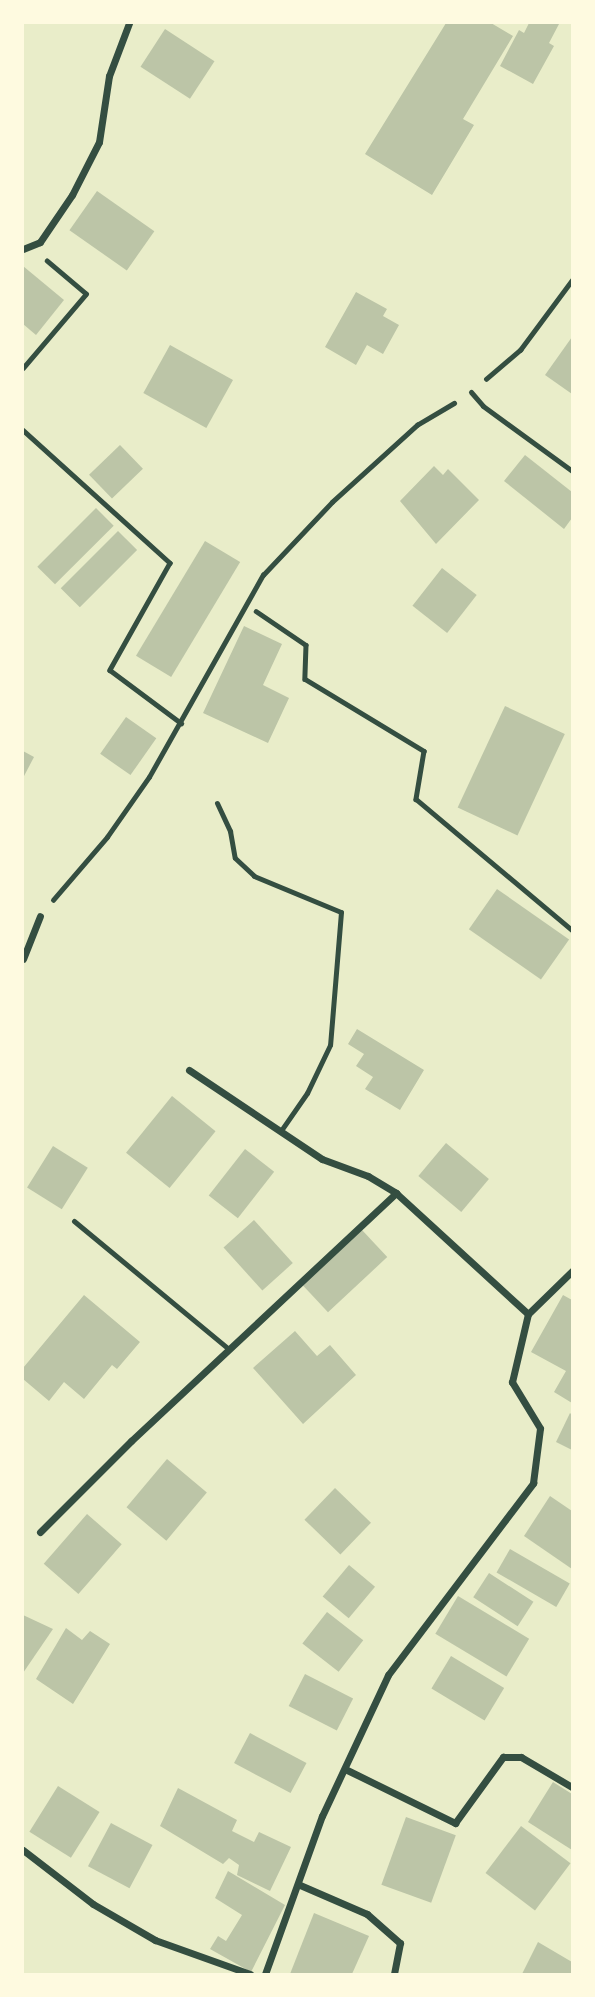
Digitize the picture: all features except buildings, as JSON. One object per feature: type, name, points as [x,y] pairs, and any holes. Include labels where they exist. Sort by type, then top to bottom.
[{"type":"street","points":[[23,249],[40,242],[72,195],[99,142],[110,76],[129,23]]},
{"type":"street","points":[[23,959],[40,916]]},
{"type":"street","points":[[189,1070],[322,1159],[368,1175],[396,1193],[528,1314]]},
{"type":"street","points":[[40,1532],[229,1349],[396,1193]]},
{"type":"street","points":[[265,1974],[300,1885],[322,1816],[388,1675],[533,1483],[540,1428],[513,1382],[528,1314],[572,1271]]},
{"type":"street","points":[[345,1769],[455,1823],[503,1756],[521,1757],[572,1787]]},
{"type":"street","points":[[23,1850],[93,1904],[155,1940],[250,1974]]},
{"type":"street","points":[[300,1885],[367,1914],[400,1943],[394,1974]]},
{"type":"lane","points":[[471,392],[483,406],[572,471]]},
{"type":"lane","points":[[217,803],[227,823],[235,859],[254,876],[341,912],[330,1045],[307,1093],[280,1132]]},
{"type":"lane","points":[[74,1221],[229,1349]]},
{"type":"path","points":[[23,368],[86,294],[44,259],[40,242]]},
{"type":"path","points":[[40,916],[107,837],[181,723],[263,575],[332,502],[408,434],[471,392],[520,350],[572,281]]},
{"type":"path","points":[[23,430],[170,563],[110,670],[181,723]]},
{"type":"path","points":[[256,611],[306,645],[305,679],[424,751],[416,799],[572,930]]}]
